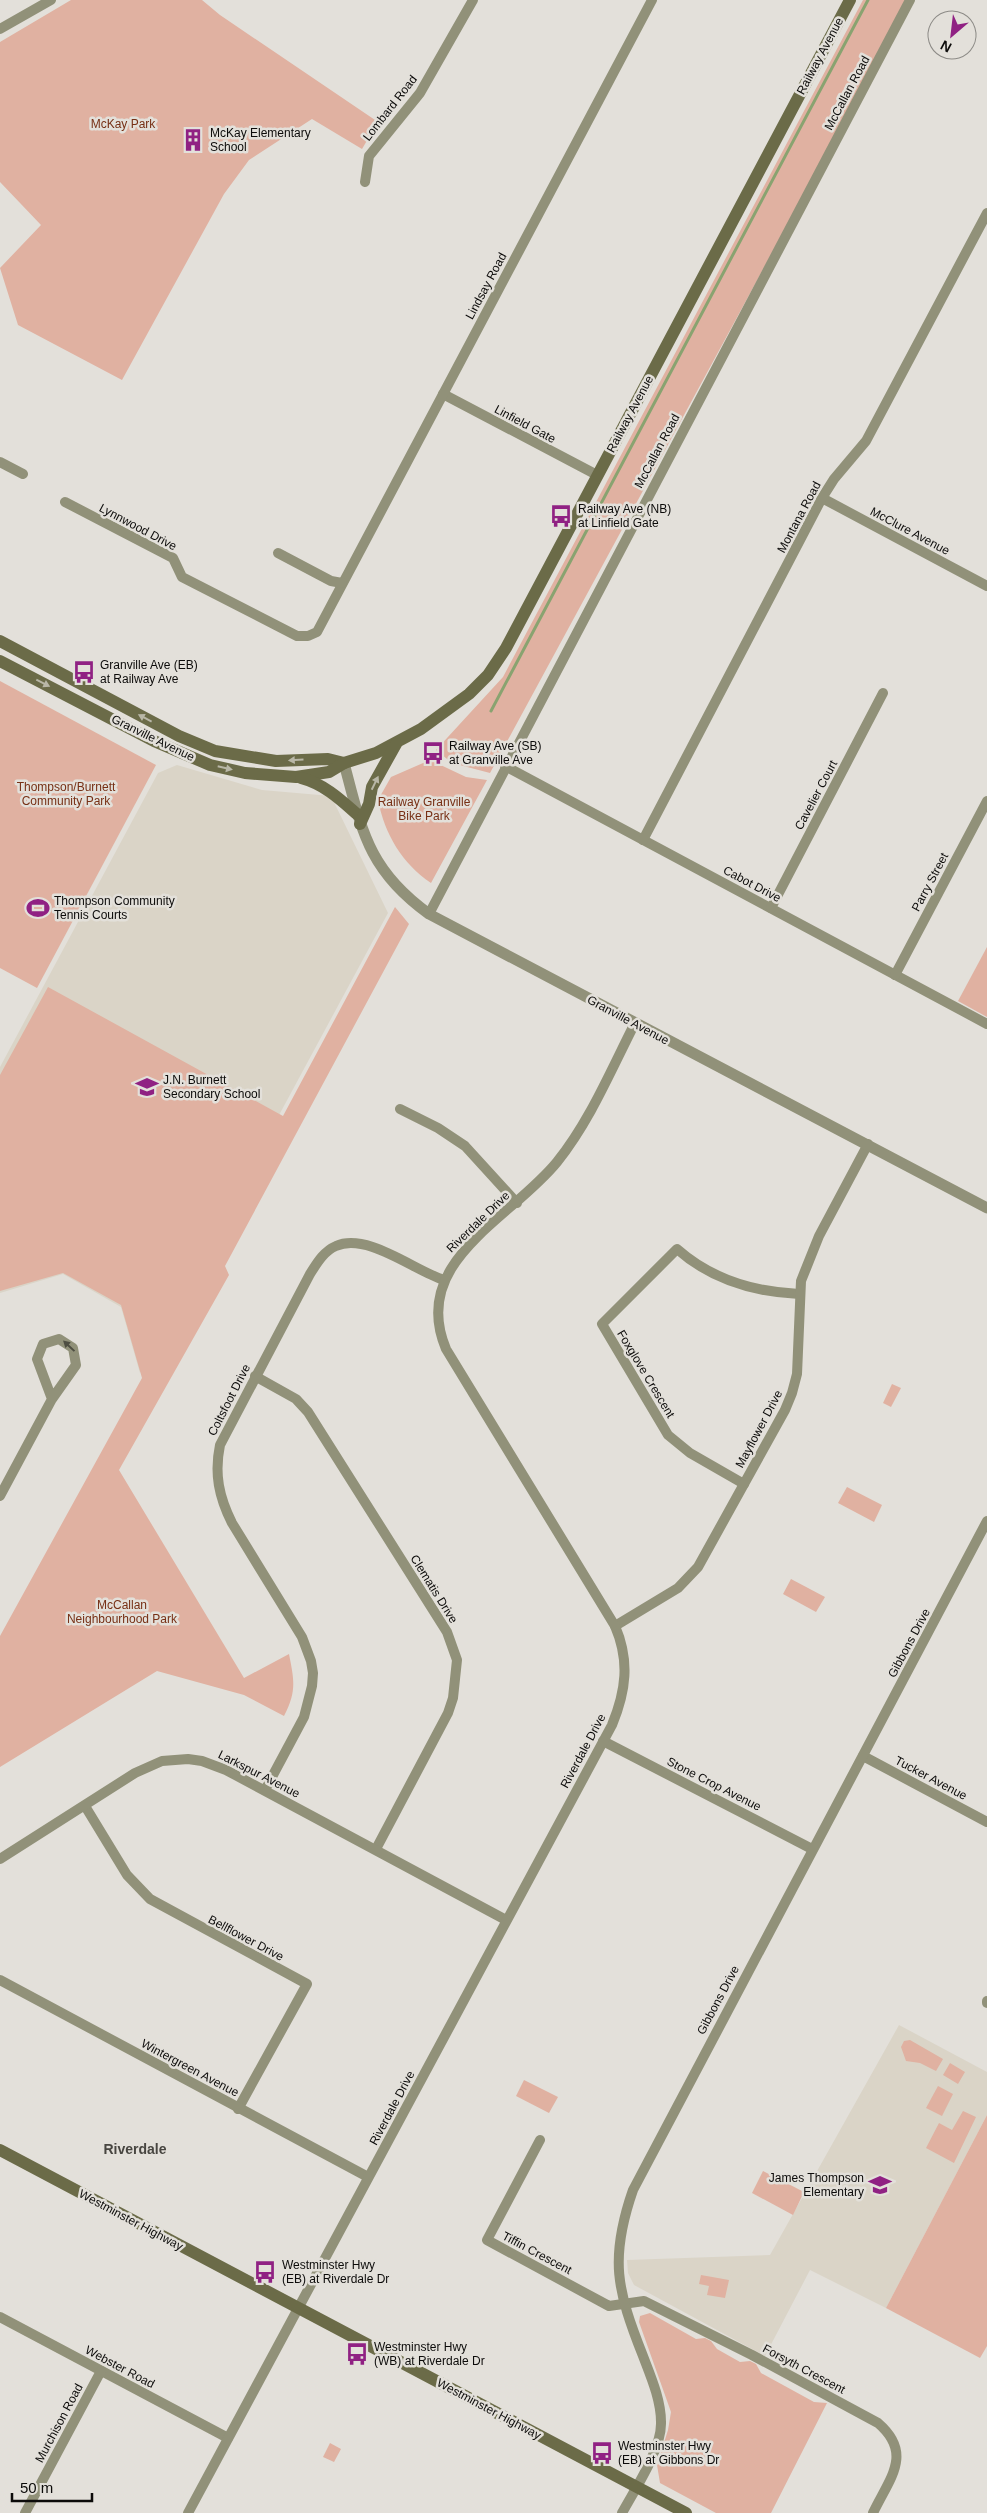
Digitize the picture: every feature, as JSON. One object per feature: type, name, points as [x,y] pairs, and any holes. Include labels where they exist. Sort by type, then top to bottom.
[{"type":"main road","name":"Railway Avenue","points":[[344,763],[360,760],[396,744],[442,715],[488,675],[506,648],[596,475],[850,0]]},
{"type":"main road","name":"Granville Avenue","points":[[0,642],[179,736],[216,750],[276,761],[328,759],[344,763]]},
{"type":"main road","name":"Granville Avenue","points":[[0,661],[154,741],[210,764],[245,773],[296,777],[329,772],[344,763]]},
{"type":"main road","points":[[296,777],[310,780],[332,792],[359,819],[368,804],[372,787],[396,744]]},
{"type":"main road","name":"Westminster Highway","points":[[0,2150],[686,2513]]},
{"type":"street","points":[[0,29],[51,0]]},
{"type":"street","name":"Lombard Road","points":[[365,182],[368,156],[420,93],[472,0]]},
{"type":"street","name":"Lindsay Road","points":[[298,636],[308,636],[317,632],[340,592],[342,583],[652,0]]},
{"type":"street","name":"McCallan Road","points":[[429,914],[505,766],[910,0]]},
{"type":"street","name":"Montana Road","points":[[643,840],[822,498],[834,479],[866,441],[987,213]]},
{"type":"street","name":"Linfield Gate","points":[[443,394],[596,475]]},
{"type":"street","points":[[0,462],[23,474]]},
{"type":"street","name":"McClure Avenue","points":[[822,498],[987,586]]},
{"type":"street","name":"Lynnwood Drive","points":[[65,502],[173,558],[182,577],[298,636]]},
{"type":"street","points":[[278,553],[331,582],[342,583]]},
{"type":"street","name":"Cavelier Court","points":[[771,908],[883,693]]},
{"type":"street","name":"Granville Avenue","points":[[344,763],[359,819],[371,852],[381,870],[397,888],[429,914],[987,1208]]},
{"type":"street","name":"Cabot Drive","points":[[505,766],[987,1024]]},
{"type":"street","name":"Parry Street","points":[[895,975],[987,801]]},
{"type":"street","name":"Riverdale Drive","points":[[188,2513],[300,2309],[506,1920],[604,1741],[617,1712],[624,1684],[625,1656],[615,1626],[446,1349],[440,1331],[438,1305],[444,1280],[459,1255],[516,1203],[557,1162],[576,1134],[635,1023]]},
{"type":"street","points":[[400,1109],[438,1128],[465,1146],[516,1203]]},
{"type":"street","name":"Mayflower Drive","points":[[615,1626],[678,1588],[690,1577],[706,1556],[792,1394],[799,1360],[799,1294],[801,1281],[811,1253],[868,1144]]},
{"type":"street","name":"Coltsfoot Drive","points":[[265,1790],[304,1717],[311,1692],[313,1673],[311,1661],[302,1637],[232,1523],[222,1503],[218,1487],[217,1460],[220,1445],[310,1274],[321,1258],[337,1245],[358,1242],[426,1274],[444,1280]]},
{"type":"street","name":"Foxglove Crescent","points":[[744,1484],[690,1454],[668,1435],[602,1324],[677,1249],[689,1260],[726,1281],[757,1289],[799,1294]]},
{"type":"street","points":[[0,1496],[52,1399],[74,1370],[77,1359],[73,1348],[59,1339],[43,1344],[36,1359],[52,1399]]},
{"type":"street","name":"Clematis Drive","points":[[255,1376],[296,1399],[321,1429],[446,1632],[457,1660],[455,1687],[448,1713],[376,1849]]},
{"type":"street","name":"Gibbons Drive","points":[[622,2513],[657,2445],[662,2423],[652,2378],[624,2305],[618,2279],[618,2248],[624,2217],[633,2190],[987,1521]]},
{"type":"street","points":[[977,1540],[987,1532]]},
{"type":"street","name":"Stone Crop Avenue","points":[[604,1741],[812,1849]]},
{"type":"street","name":"Tucker Avenue","points":[[863,1756],[987,1822]]},
{"type":"street","name":"Larkspur Avenue","points":[[0,1858],[135,1773],[162,1761],[188,1759],[214,1765],[265,1790],[506,1920]]},
{"type":"street","name":"Bellflower Drive","points":[[85,1806],[127,1875],[150,1899],[307,1984],[238,2109]]},
{"type":"street","name":"Wintergreen Avenue","points":[[0,1980],[368,2178]]},
{"type":"street","name":"Tiffin Crescent","points":[[540,2140],[487,2240],[609,2306],[624,2305]]},
{"type":"street","name":"Forsyth Crescent","points":[[624,2305],[644,2301],[757,2358],[878,2423],[891,2434],[897,2448],[897,2460],[892,2475],[873,2513]]},
{"type":"street","name":"Webster Road","points":[[0,2317],[228,2438]]},
{"type":"street","name":"Murchison Road","points":[[25,2513],[101,2371]]},
{"type":"shaded area","name":"J.N. Burnett Secondary School","points":[[177,765],[262,790],[331,796],[388,913],[140,1373],[121,1307],[63,1274],[0,1293],[0,1067],[158,773]]},
{"type":"shaded area","name":"James Thompson Elementary","points":[[899,2025],[987,2072],[987,2115],[886,2308],[810,2270],[765,2356],[634,2285],[628,2273],[627,2260],[770,2255]]},
{"type":"green space","name":"McKay Park","points":[[71,0],[202,0],[220,15],[378,122],[362,149],[312,119],[249,160],[224,194],[122,380],[18,325],[0,268],[41,225],[0,182],[0,42]]},
{"type":"green space","points":[[863,0],[909,0],[490,773],[452,763],[436,750],[503,677]]},
{"type":"green space","name":"Thompson/Burnett Community Park","points":[[0,681],[156,765],[37,988],[0,968]]},
{"type":"green space","name":"Railway Granville Bike Park","points":[[430,760],[466,777],[487,780],[431,883],[411,867],[396,847],[385,825],[378,800],[391,777]]},
{"type":"green space","name":"McCallan Neighbourhood Park","points":[[395,907],[409,924],[225,1266],[229,1275],[119,1470],[244,1678],[289,1654],[293,1692],[284,1716],[244,1695],[157,1671],[0,1767],[0,1636],[142,1378],[121,1305],[63,1273],[0,1291],[0,1075],[48,987],[283,1116]]},
{"type":"green space","points":[[987,947],[987,1017],[958,1001]]},
{"type":"green space","points":[[892,1384],[901,1388],[891,1407],[883,1403]]},
{"type":"green space","points":[[847,1487],[882,1505],[874,1522],[838,1503]]},
{"type":"green space","points":[[791,1579],[825,1597],[816,1612],[783,1594]]},
{"type":"green space","points":[[910,2040],[943,2059],[936,2071],[920,2063],[906,2061],[901,2047],[904,2041]]},
{"type":"green space","points":[[950,2063],[965,2072],[958,2084],[943,2075]]},
{"type":"green space","points":[[524,2080],[558,2097],[549,2113],[516,2096]]},
{"type":"green space","points":[[938,2086],[953,2094],[942,2116],[926,2108]]},
{"type":"green space","points":[[963,2111],[976,2117],[954,2163],[926,2148],[939,2123],[952,2130]]},
{"type":"green space","points":[[987,2115],[987,2346],[980,2358],[886,2308]]},
{"type":"green space","points":[[763,2171],[804,2192],[793,2215],[752,2193]]},
{"type":"green space","points":[[701,2275],[729,2280],[725,2298],[707,2295],[709,2286],[699,2284]]},
{"type":"green space","points":[[650,2313],[696,2339],[705,2338],[711,2341],[717,2349],[740,2362],[750,2361],[756,2364],[761,2373],[814,2402],[827,2403],[771,2513],[716,2513],[660,2483],[657,2465],[668,2430],[671,2412],[639,2322],[640,2316]]},
{"type":"green space","points":[[330,2443],[341,2449],[334,2462],[323,2457]]},
{"type":"waterway","points":[[491,711],[868,0]]},
{"type":"place","name":"McKay Elementary School","points":[[193,140]]},
{"type":"place","name":"Railway Ave (NB) at Linfield Gate","points":[[561,516]]},
{"type":"place","name":"Granville Ave (EB) at Railway Ave","points":[[84,672]]},
{"type":"place","name":"Railway Ave (SB) at Granville Ave","points":[[433,753]]},
{"type":"place","name":"Thompson Community Tennis Courts","points":[[38,908]]},
{"type":"place","name":"J.N. Burnett Secondary School","points":[[147,1087]]},
{"type":"place","name":"James Thompson Elementary","points":[[880,2185]]},
{"type":"place","name":"Westminster Hwy (EB) at Riverdale Dr","points":[[265,2272]]},
{"type":"place","name":"Westminster Hwy (WB) at Riverdale Dr","points":[[357,2354]]},
{"type":"place","name":"Westminster Hwy (EB) at Gibbons Dr","points":[[602,2453]]},
{"type":"district","name":"Riverdale","points":[[135,2149]]}]
